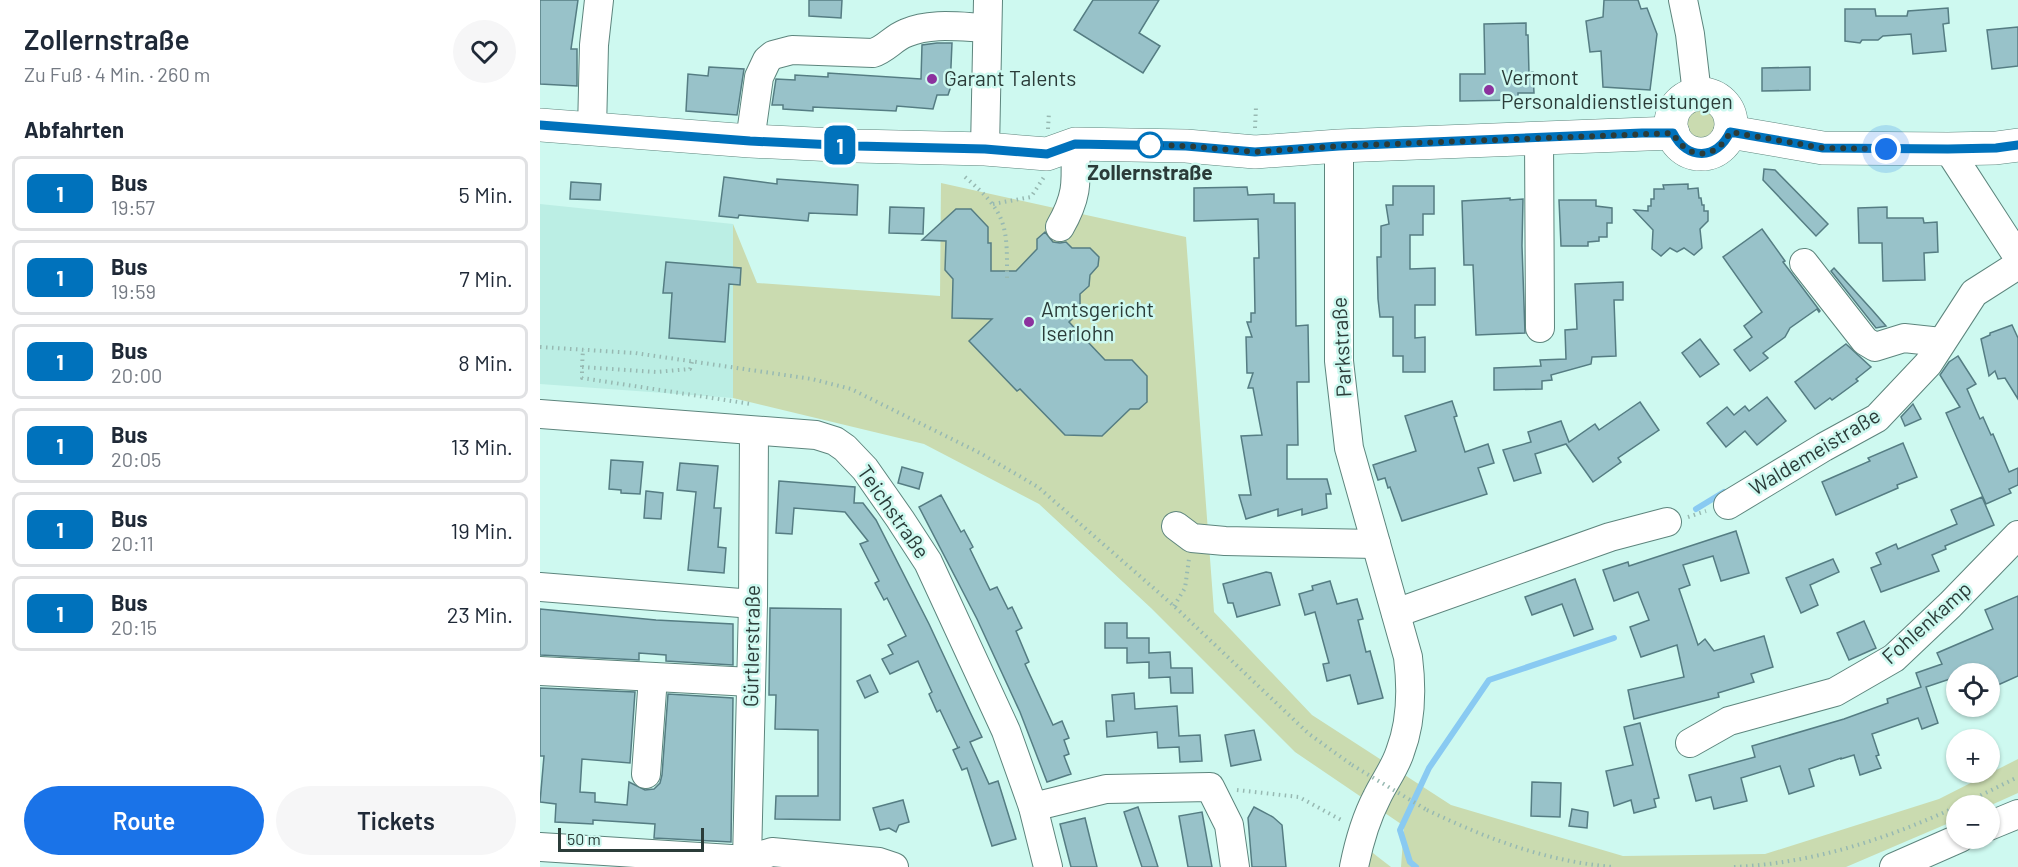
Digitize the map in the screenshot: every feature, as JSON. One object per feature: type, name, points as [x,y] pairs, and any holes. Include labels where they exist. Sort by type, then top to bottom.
[{"type":"main road","points":[[1697,94],[1716,98],[1729,112],[1730,132],[1726,141],[1719,148],[1711,152],[1692,152],[1677,141],[1673,133],[1672,116],[1676,108],[1688,96],[1697,94]]},
{"type":"main road","points":[[540,125],[750,141],[985,149],[1048,133],[1075,144],[1186,146],[1255,152],[1339,146],[1673,133]]},
{"type":"main road","points":[[1730,132],[1823,148],[1948,149],[1996,148],[2018,144]]},
{"type":"street","points":[[592,130],[594,45],[599,0]]},
{"type":"street","points":[[1683,0],[1690,34],[1697,94]]},
{"type":"street","points":[[750,141],[759,77],[766,60],[773,55],[792,50],[873,53],[881,50],[901,35],[918,29],[988,14],[985,149]]},
{"type":"street","points":[[1539,137],[1540,328]]},
{"type":"street","points":[[1060,227],[1069,212],[1076,188],[1075,144]]},
{"type":"street","name":"Parkstraße","points":[[1339,146],[1339,361],[1349,448],[1408,657],[1411,687],[1409,716],[1400,753],[1362,832],[1354,867]]},
{"type":"street","points":[[1948,149],[2018,257]]},
{"type":"street","points":[[1804,263],[1865,340],[1875,347],[1904,338],[1941,342]]},
{"type":"street","name":"Waldemeistraße","points":[[1728,505],[1877,418],[1928,364],[1974,293],[2018,265]]},
{"type":"street","name":"Teichstraße","points":[[540,414],[816,435],[835,441],[845,448],[865,469],[900,519],[937,580],[1006,731],[1033,807],[1048,867]]},
{"type":"street","name":"Gürtlerstraße","points":[[747,860],[753,604],[754,432]]},
{"type":"street","points":[[1396,613],[1611,537],[1667,522]]},
{"type":"street","points":[[1184,532],[1225,541],[1376,544]]},
{"type":"street","name":"Fohlenkamp","points":[[1690,743],[1729,721],[1835,692],[1894,658],[1950,605],[2018,535]]},
{"type":"street","points":[[540,587],[753,604]]},
{"type":"street","points":[[540,671],[751,682]]},
{"type":"street","points":[[646,774],[653,677]]},
{"type":"street","points":[[1033,807],[1106,789],[1210,787],[1229,825],[1235,867]]},
{"type":"street","points":[[2000,821],[2018,814]]},
{"type":"street","points":[[1894,867],[1946,844]]},
{"type":"street","points":[[540,847],[747,860],[772,852],[879,862],[894,867]]},
{"type":"path","points":[[993,204],[1031,197],[1046,175]]},
{"type":"path","points":[[965,177],[993,204],[1003,222],[1006,235],[1007,282]]},
{"type":"path","points":[[540,346],[635,353],[812,380],[851,389],[934,429],[1038,487],[1174,606],[1332,753],[1427,810],[1477,833],[1518,849],[1561,860],[1613,867]]},
{"type":"path","points":[[583,349],[582,378],[751,404],[754,432]]},
{"type":"path","points":[[582,368],[656,372],[690,369],[692,362]]},
{"type":"path","points":[[1667,522],[1728,505]]},
{"type":"path","points":[[1174,606],[1185,588],[1184,532]]},
{"type":"path","points":[[1980,795],[2018,777]]},
{"type":"path","points":[[1210,787],[1299,797],[1346,823]]},
{"type":"path","points":[[1734,867],[1778,864],[1834,852],[1889,836],[1946,811]]},
{"type":"shaded area","points":[[540,204],[733,224],[733,398],[540,384]]},
{"type":"green space","points":[[1701,108],[1712,112],[1716,123],[1712,134],[1701,138],[1690,134],[1686,123],[1690,112]]},
{"type":"green space","points":[[941,183],[1186,237],[1214,612],[1312,715],[1451,805],[1623,856],[1765,854],[1946,795],[1946,824],[1846,867],[1401,867],[1404,826],[1295,752],[1151,608],[1039,504],[924,444],[733,398],[733,224],[757,283],[940,296]]},
{"type":"green space","points":[[2018,759],[2018,793],[2000,801],[2000,795],[1947,795],[1971,783],[2000,783],[2000,768]]},
{"type":"green space","points":[[1369,850],[1391,867],[1366,867]]},
{"type":"building","points":[[540,0],[578,0],[571,49],[577,49],[577,86],[540,84]]},
{"type":"building","points":[[809,0],[842,0],[841,18],[809,16]]},
{"type":"building","points":[[1093,0],[1159,0],[1139,33],[1160,46],[1143,73],[1074,30]]},
{"type":"building","points":[[1604,0],[1638,0],[1641,9],[1647,8],[1657,34],[1650,90],[1603,87],[1601,51],[1590,52],[1586,21],[1603,17]]},
{"type":"building","points":[[1948,8],[1949,23],[1943,24],[1946,51],[1913,54],[1911,34],[1883,36],[1878,40],[1862,40],[1860,43],[1845,41],[1845,9],[1875,9],[1876,16],[1907,16],[1908,11]]},
{"type":"building","points":[[1526,23],[1529,73],[1533,72],[1534,93],[1518,93],[1518,100],[1460,101],[1460,74],[1485,74],[1484,24]]},
{"type":"building","points":[[2018,27],[2018,66],[1992,69],[1987,30]]},
{"type":"building","points":[[952,43],[950,89],[948,95],[937,95],[933,109],[897,106],[896,111],[813,107],[813,111],[783,109],[783,105],[772,105],[776,79],[795,80],[795,75],[828,77],[828,73],[921,79],[922,45]]},
{"type":"building","points":[[709,67],[744,69],[737,115],[686,111],[688,74],[708,76]]},
{"type":"building","points":[[1810,67],[1810,90],[1762,91],[1762,68]]},
{"type":"building","points":[[1764,169],[1775,170],[1828,224],[1816,236],[1763,180]]},
{"type":"building","points":[[724,177],[777,184],[777,179],[858,185],[857,215],[809,213],[808,221],[739,215],[738,218],[719,216]]},
{"type":"building","points":[[571,182],[601,184],[600,200],[570,199]]},
{"type":"building","points":[[1688,184],[1688,189],[1698,188],[1704,211],[1708,211],[1708,221],[1700,229],[1702,248],[1694,255],[1684,248],[1677,252],[1670,248],[1661,256],[1652,249],[1653,230],[1634,210],[1648,211],[1651,199],[1654,199],[1654,189],[1664,189],[1663,185]]},
{"type":"building","points":[[1393,186],[1434,186],[1434,214],[1423,214],[1423,235],[1410,235],[1410,269],[1435,268],[1435,305],[1415,305],[1415,338],[1425,337],[1425,372],[1403,372],[1403,356],[1393,356],[1393,317],[1380,317],[1377,257],[1381,257],[1381,226],[1389,224],[1386,205],[1393,205]]},
{"type":"building","points":[[1247,187],[1248,195],[1274,194],[1274,203],[1295,203],[1296,326],[1308,325],[1309,382],[1297,382],[1298,445],[1287,445],[1287,479],[1327,479],[1331,494],[1326,494],[1327,508],[1302,515],[1302,509],[1278,516],[1278,509],[1246,519],[1239,495],[1251,495],[1241,436],[1262,435],[1253,388],[1248,388],[1253,373],[1247,373],[1246,337],[1252,337],[1247,322],[1251,322],[1251,313],[1255,313],[1254,258],[1259,258],[1258,219],[1194,221],[1194,188]]},
{"type":"building","points":[[1510,198],[1510,200],[1523,199],[1525,333],[1476,335],[1473,265],[1464,265],[1462,201]]},
{"type":"building","points":[[1559,200],[1596,200],[1596,206],[1612,208],[1612,223],[1607,223],[1607,237],[1599,237],[1599,241],[1588,242],[1588,246],[1561,246]]},
{"type":"building","points":[[890,207],[924,208],[923,234],[889,233]]},
{"type":"building","points":[[1887,207],[1887,218],[1923,218],[1924,223],[1937,222],[1938,252],[1924,253],[1925,280],[1883,281],[1882,243],[1859,243],[1858,208]]},
{"type":"building","name":"Amtsgericht Iserlohn","points":[[956,209],[971,209],[988,227],[988,243],[991,243],[991,271],[1016,271],[1037,249],[1037,239],[1045,232],[1053,242],[1066,242],[1072,248],[1090,248],[1099,257],[1098,266],[1090,275],[1089,286],[1080,294],[1080,311],[1069,322],[1105,360],[1132,360],[1147,376],[1147,402],[1139,409],[1130,409],[1102,436],[1065,435],[1020,389],[1017,391],[969,341],[992,319],[952,318],[953,279],[945,270],[946,241],[922,240]]},
{"type":"building","points":[[1762,229],[1785,261],[1783,262],[1820,311],[1817,309],[1790,328],[1785,337],[1763,353],[1768,358],[1750,371],[1734,350],[1752,337],[1744,326],[1762,312],[1723,257]]},
{"type":"building","points":[[666,262],[741,268],[740,285],[729,284],[725,342],[669,338],[672,293],[663,293]]},
{"type":"building","points":[[1834,268],[1886,326],[1876,328],[1831,271]]},
{"type":"building","points":[[1623,282],[1623,300],[1614,300],[1616,356],[1592,357],[1591,364],[1551,375],[1552,380],[1542,381],[1542,389],[1494,390],[1494,368],[1541,366],[1540,360],[1566,359],[1565,330],[1577,329],[1575,284]]},
{"type":"building","points":[[2012,325],[2018,338],[2018,399],[2005,378],[1998,379],[1995,371],[1989,376],[1981,339]]},
{"type":"building","points":[[1700,339],[1719,364],[1700,377],[1682,353]]},
{"type":"building","points":[[1846,344],[1871,367],[1856,379],[1858,381],[1815,409],[1795,382]]},
{"type":"building","points":[[1958,356],[1976,384],[1967,389],[1980,419],[1983,417],[1991,435],[1993,434],[2009,472],[2018,468],[2018,485],[2009,489],[2011,493],[1986,504],[1946,413],[1960,407],[1940,375],[1949,362]]},
{"type":"building","points":[[1767,397],[1786,421],[1757,445],[1745,431],[1726,447],[1707,423],[1727,407],[1734,415],[1745,406],[1749,411]]},
{"type":"building","points":[[1452,401],[1457,416],[1454,417],[1465,452],[1488,444],[1494,463],[1478,468],[1487,494],[1402,521],[1390,487],[1388,488],[1385,478],[1378,480],[1373,465],[1416,451],[1405,416]]},
{"type":"building","points":[[1640,402],[1659,430],[1618,458],[1621,462],[1593,482],[1566,444],[1535,454],[1541,473],[1514,481],[1503,450],[1531,442],[1528,432],[1561,421],[1569,442],[1595,424],[1599,430]]},
{"type":"building","points":[[1913,404],[1921,419],[1905,426],[1901,417]]},
{"type":"building","points":[[1903,443],[1917,477],[1897,485],[1898,488],[1836,515],[1822,482],[1870,461],[1868,458]]},
{"type":"building","points":[[611,460],[643,462],[640,494],[621,493],[621,490],[609,489]]},
{"type":"building","points":[[680,463],[718,466],[714,508],[721,508],[718,547],[726,548],[724,573],[688,570],[696,492],[677,490]]},
{"type":"building","points":[[902,467],[923,473],[919,489],[898,483]]},
{"type":"building","points":[[779,481],[855,487],[854,503],[863,503],[876,520],[929,624],[982,737],[970,742],[989,784],[998,781],[1016,839],[992,846],[967,768],[962,770],[953,750],[958,748],[940,710],[937,712],[929,694],[932,692],[918,661],[890,674],[882,659],[893,654],[888,645],[906,636],[887,598],[884,600],[875,583],[879,581],[860,544],[868,541],[845,512],[794,508],[792,534],[776,533]]},
{"type":"building","points":[[646,491],[663,493],[661,519],[644,518]]},
{"type":"building","points":[[941,495],[961,532],[964,530],[973,547],[970,549],[990,590],[997,587],[1008,609],[1012,607],[1022,628],[1016,631],[1029,662],[1025,664],[1053,725],[1062,721],[1069,738],[1064,740],[1069,754],[1064,756],[1071,774],[1047,782],[1020,712],[977,619],[919,507]]},
{"type":"building","points":[[1982,497],[1994,525],[1945,546],[1946,549],[1932,555],[1939,571],[1881,592],[1871,568],[1881,564],[1876,553],[1896,544],[1898,549],[1957,524],[1951,510]]},
{"type":"building","points":[[1736,531],[1749,573],[1721,581],[1713,556],[1683,565],[1690,585],[1679,589],[1698,645],[1705,639],[1714,651],[1764,636],[1773,667],[1751,674],[1754,682],[1718,693],[1719,697],[1634,719],[1628,690],[1684,677],[1677,645],[1641,657],[1630,627],[1649,620],[1638,592],[1614,601],[1603,570],[1628,562],[1629,566]]},
{"type":"building","points":[[1833,559],[1839,572],[1810,585],[1818,605],[1801,613],[1786,578]]},
{"type":"building","points":[[1266,572],[1271,573],[1280,605],[1237,617],[1233,603],[1228,603],[1223,584]]},
{"type":"building","points":[[1575,579],[1593,629],[1574,636],[1562,604],[1532,615],[1525,597]]},
{"type":"building","points":[[1330,581],[1337,604],[1357,599],[1363,619],[1358,620],[1366,652],[1370,651],[1383,698],[1358,704],[1350,675],[1327,681],[1323,664],[1329,663],[1315,612],[1305,615],[1299,594],[1313,590],[1312,586]]},
{"type":"building","points":[[2018,596],[2018,676],[2000,684],[2000,663],[1946,663],[1946,680],[1926,687],[1938,723],[1922,729],[1918,718],[1872,734],[1881,768],[1860,775],[1854,755],[1841,758],[1809,769],[1814,786],[1789,794],[1780,766],[1741,778],[1747,801],[1714,809],[1711,797],[1696,801],[1689,775],[1755,757],[1752,746],[1844,719],[1888,703],[1887,699],[1921,687],[1916,673],[1942,664],[1937,653],[1993,629],[1985,610]]},
{"type":"building","points":[[770,608],[841,609],[840,820],[775,819],[776,796],[818,796],[818,730],[775,729],[776,695],[769,695]]},
{"type":"building","points":[[540,609],[656,620],[733,624],[733,665],[666,661],[666,655],[639,653],[639,660],[540,655]]},
{"type":"building","points":[[1864,621],[1876,648],[1849,660],[1837,633]]},
{"type":"building","points":[[1105,623],[1127,623],[1127,638],[1149,638],[1149,653],[1170,652],[1171,668],[1192,668],[1193,693],[1171,693],[1170,677],[1149,678],[1149,662],[1127,663],[1127,648],[1105,648]]},
{"type":"building","points":[[870,675],[878,692],[865,698],[857,681]]},
{"type":"building","points":[[540,688],[635,692],[630,763],[582,759],[580,792],[595,793],[595,802],[627,805],[629,782],[645,790],[654,789],[660,783],[668,694],[733,698],[731,842],[654,838],[655,824],[593,820],[593,824],[555,822],[556,804],[540,802],[544,756],[540,756]]},
{"type":"building","points":[[1134,693],[1135,709],[1177,706],[1179,736],[1200,735],[1202,761],[1180,762],[1179,747],[1158,748],[1157,732],[1107,737],[1106,721],[1114,721],[1112,695]]},
{"type":"building","points":[[1640,723],[1659,798],[1654,799],[1656,807],[1634,813],[1631,800],[1614,806],[1606,771],[1633,765],[1624,727]]},
{"type":"building","points":[[1254,730],[1261,760],[1231,766],[1225,735]]},
{"type":"building","points":[[1532,782],[1561,783],[1560,817],[1531,816]]},
{"type":"building","points":[[903,800],[909,822],[899,825],[896,832],[889,828],[880,830],[873,808]]},
{"type":"building","points":[[1138,807],[1158,867],[1142,867],[1124,812]]},
{"type":"building","points":[[1254,807],[1273,817],[1282,825],[1286,867],[1252,867],[1248,818]]},
{"type":"building","points":[[1572,809],[1588,812],[1587,828],[1569,826]]},
{"type":"building","points":[[1202,812],[1212,867],[1188,867],[1179,816]]},
{"type":"building","points":[[1085,818],[1097,867],[1071,867],[1060,824]]},
{"type":"waterway","points":[[1696,509],[1724,492]]},
{"type":"waterway","points":[[1416,867],[1410,862],[1400,830],[1429,768],[1489,680],[1614,638]]},
{"type":"bus line","name":"1","points":[[540,125],[750,141],[985,149],[1047,154],[1075,144],[1186,146],[1255,152],[1339,146],[1642,133],[1673,133],[1684,148],[1701,153],[1719,148],[1726,141],[1730,132],[1823,148],[1948,149],[2018,145]]},
{"type":"place","name":"Garant Talents","points":[[932,79]]},
{"type":"place","name":"Vermont Personaldienstleistungen","points":[[1489,90]]},
{"type":"place","name":"Zollernstraße","points":[[1150,145]]},
{"type":"place","name":"Amtsgericht Iserlohn","points":[[1029,322]]},
{"type":"route","points":[[1150,145],[1255,152],[1339,146],[1673,133],[1684,148],[1701,153],[1719,148],[1726,141],[1730,132],[1823,148],[1886,149]]}]
